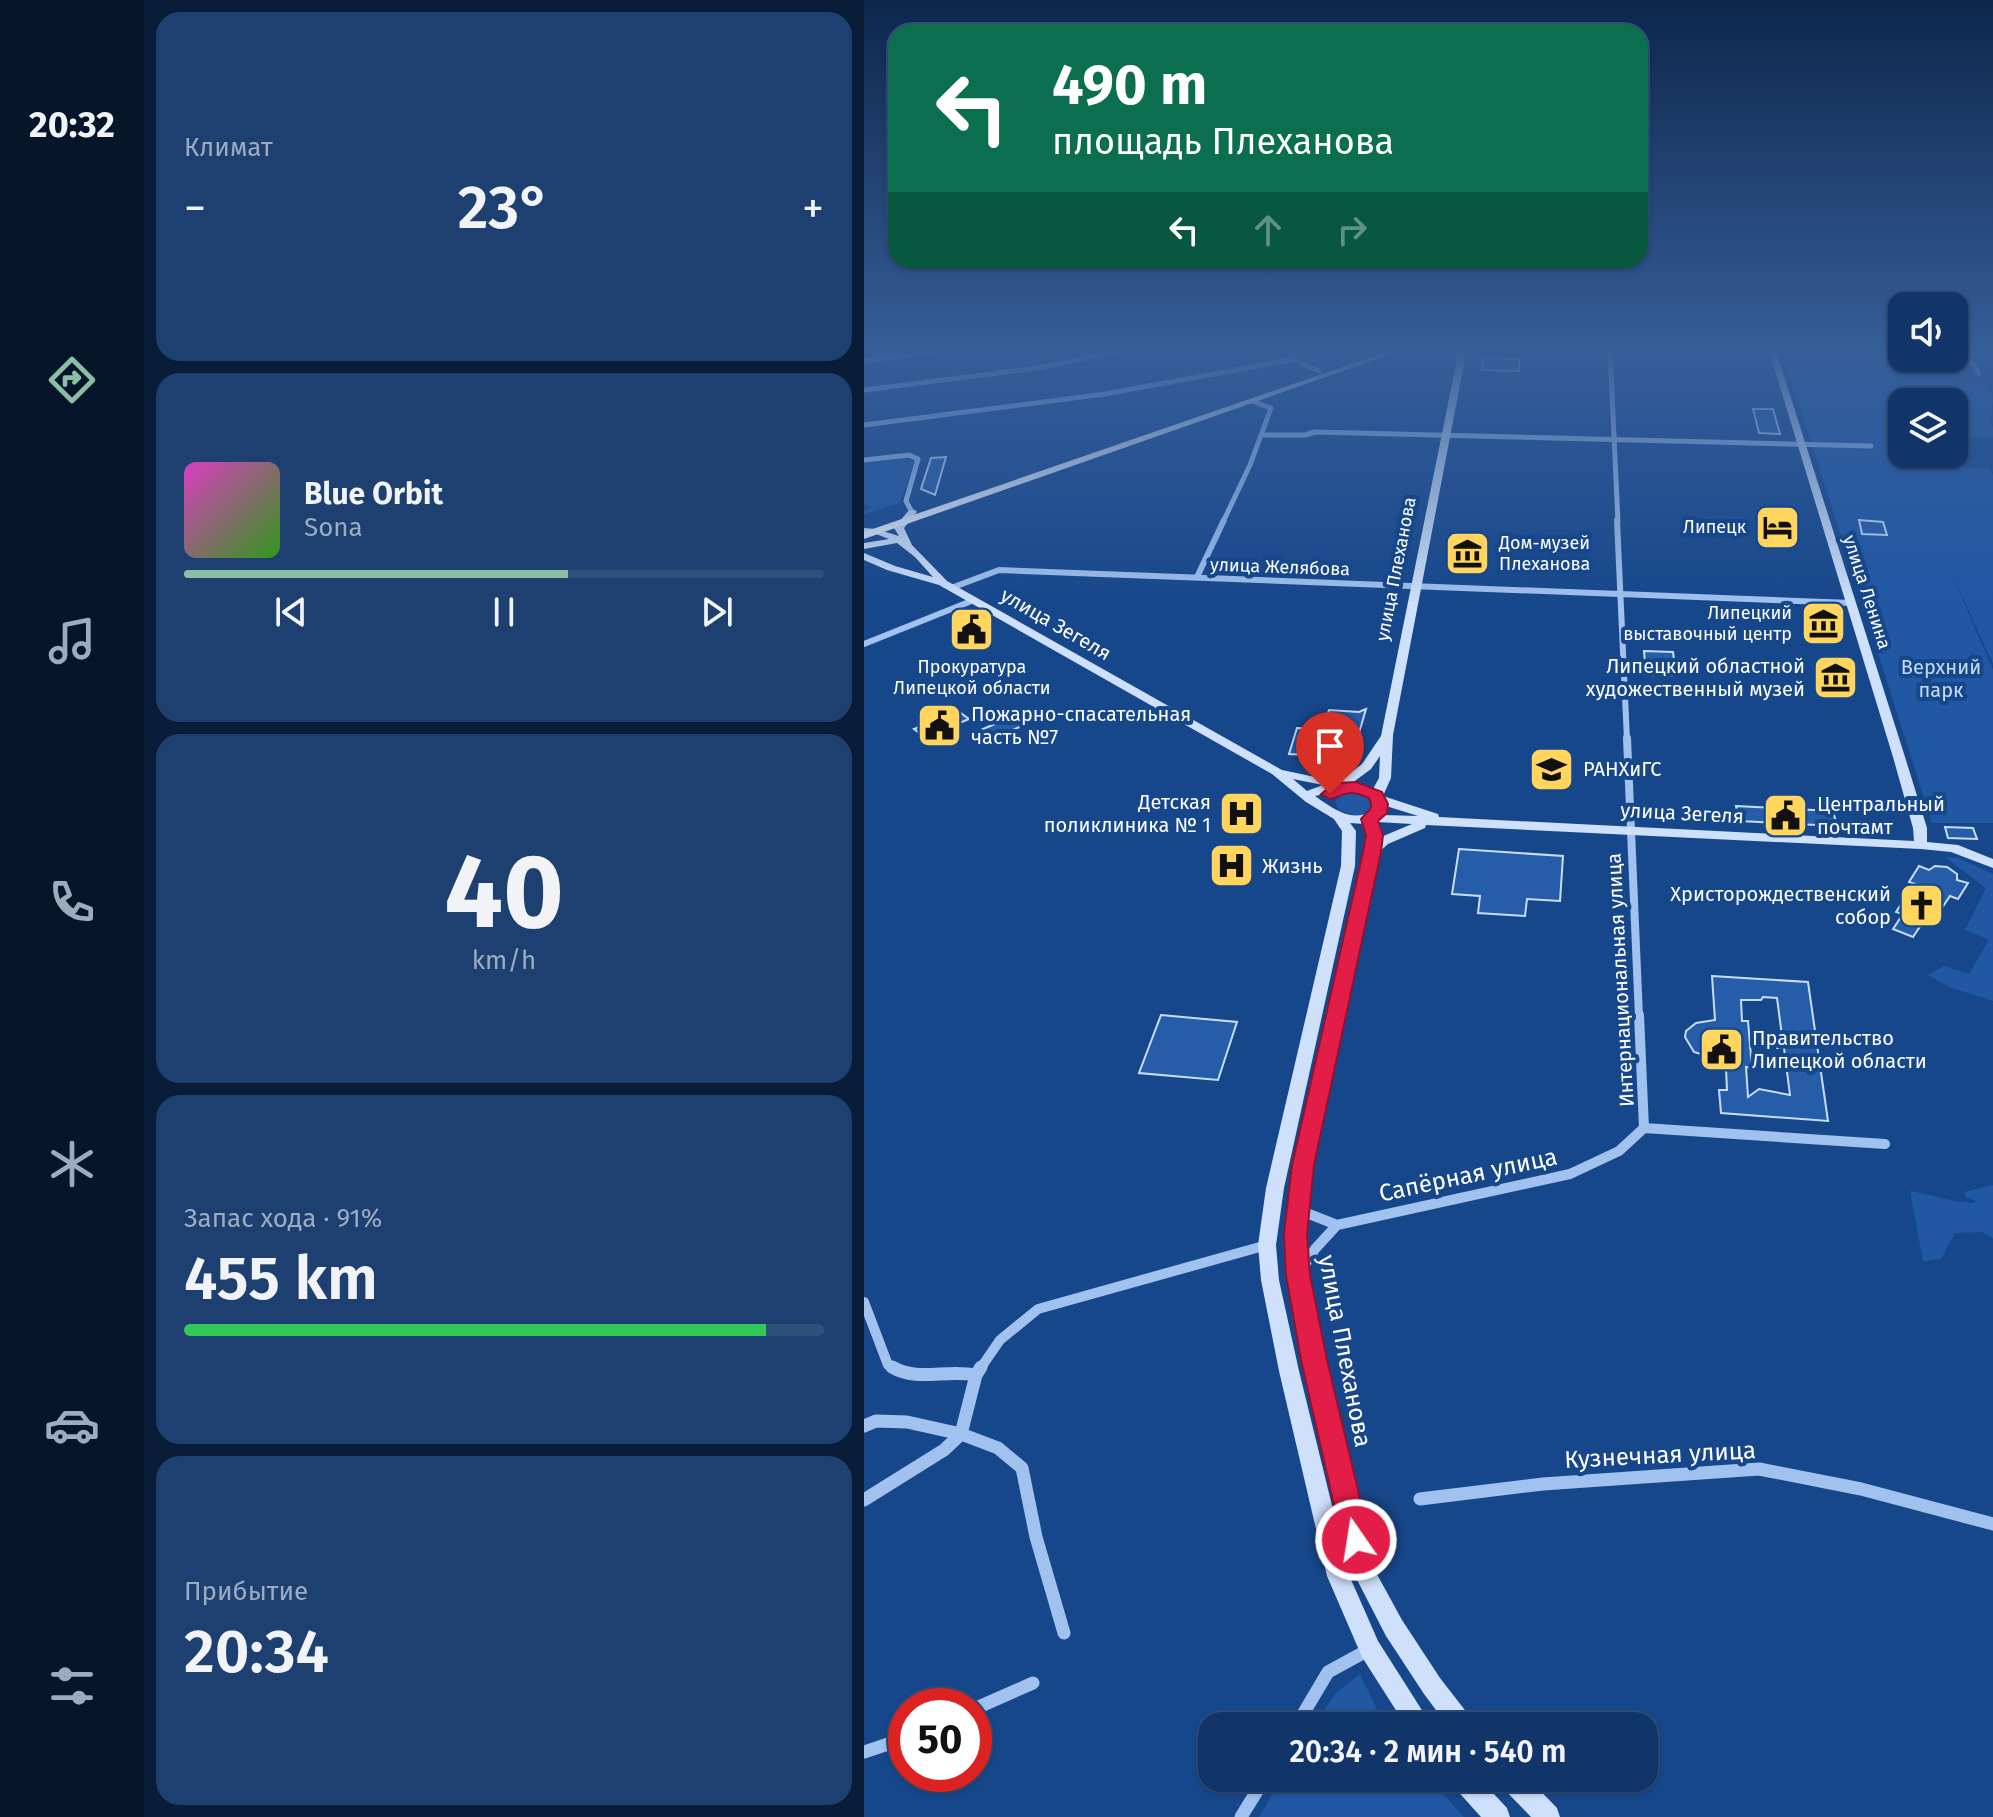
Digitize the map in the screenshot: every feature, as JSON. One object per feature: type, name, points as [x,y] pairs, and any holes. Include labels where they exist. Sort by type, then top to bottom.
[{"type":"main road","points":[[864,531],[1138,436]]},
{"type":"main road","points":[[864,531],[878,531],[1151,436]]},
{"type":"main road","name":"улица Плеханова","points":[[1446,436],[1387,735],[1385,778],[1378,797],[1378,813],[1371,818],[1375,835],[1372,852],[1303,1165],[1296,1234],[1298,1275],[1314,1360],[1363,1570],[1394,1628],[1452,1712]]},
{"type":"main road","name":"улица Ленина","points":[[1799,436],[1920,828],[1921,845]]},
{"type":"main road","points":[[912,512],[901,523],[900,535],[947,586]]},
{"type":"main road","points":[[878,531],[919,554]]},
{"type":"main road","points":[[864,546],[874,542],[898,542]]},
{"type":"main road","points":[[891,568],[911,565],[919,554]]},
{"type":"main road","points":[[864,556],[947,586]]},
{"type":"main road","name":"улица Зегеля","points":[[947,586],[1276,771],[1333,813],[1371,818],[1921,845],[1953,848],[1993,864]]},
{"type":"main road","name":"улица Плеханова","points":[[1341,786],[1367,766],[1387,735]]},
{"type":"main road","name":"улица Зегеля","points":[[1276,771],[1356,787],[1435,820]]},
{"type":"main road","points":[[1307,795],[1341,786]]},
{"type":"main road","points":[[1341,786],[1327,797],[1333,813],[1349,831],[1348,866],[1275,1188],[1267,1245],[1270,1280],[1289,1371],[1338,1576],[1370,1649],[1411,1712]]},
{"type":"main road","name":"улица Зегеля","points":[[1372,852],[1383,841],[1435,820]]},
{"type":"main road","points":[[1476,1792],[1498,1817]]},
{"type":"main road","points":[[1524,1792],[1548,1817]]},
{"type":"street","points":[[1197,577],[1263,436]]},
{"type":"street","points":[[1490,436],[1871,446]]},
{"type":"street","name":"Интернациональная улица","points":[[1614,438],[1644,1128]]},
{"type":"street","points":[[864,460],[909,455],[918,459],[906,501],[912,512]]},
{"type":"street","name":"улица Желябова","points":[[947,586],[999,570],[1852,603]]},
{"type":"street","points":[[864,644],[974,600]]},
{"type":"street","points":[[1644,1128],[1885,1144]]},
{"type":"street","name":"Сапёрная улица","points":[[1337,1225],[1570,1174],[1619,1151],[1644,1128]]},
{"type":"street","points":[[1298,1210],[1337,1225],[1315,1249],[1298,1275]]},
{"type":"street","points":[[864,1500],[944,1450],[961,1434],[976,1375],[1000,1340],[1038,1309],[1267,1245]]},
{"type":"street","points":[[864,1302],[888,1365],[908,1376],[954,1371],[976,1375]]},
{"type":"street","points":[[864,1426],[876,1421],[907,1422],[961,1434],[998,1448],[1022,1468],[1036,1537],[1064,1633]]},
{"type":"street","name":"Кузнечная улица","points":[[1420,1499],[1543,1484],[1759,1469],[1861,1489],[1993,1524]]},
{"type":"street","points":[[1304,1712],[1328,1672],[1370,1649]]},
{"type":"street","points":[[992,1701],[1033,1683]]},
{"type":"street","points":[[864,1752],[888,1744]]},
{"type":"street","points":[[1241,1817],[1256,1792]]},
{"type":"green space","name":"Верхний парк","points":[[1809,436],[1888,436],[1888,468],[1989,469],[1993,476],[1993,664],[1947,563],[1993,670],[1993,823],[1932,823]]},
{"type":"green space","name":"Верхний парк","points":[[1968,436],[1993,436],[1968,437]]},
{"type":"green space","points":[[917,459],[899,503],[864,514],[873,507],[864,504],[864,463]]},
{"type":"green space","points":[[1347,791],[1366,796],[1370,810],[1357,816],[1339,810],[1335,801]]},
{"type":"green space","points":[[1945,857],[1958,858],[1993,874],[1993,1001],[1949,987],[1928,975],[1944,966],[1969,974],[1989,940],[1965,930],[1986,888]]},
{"type":"green space","points":[[1993,1185],[1993,1238],[1982,1232],[1955,1233],[1941,1259],[1923,1261],[1910,1191],[1974,1203],[1976,1201],[1966,1197],[1964,1192]]},
{"type":"green space","points":[[1360,1674],[1378,1712],[1323,1712],[1336,1693]]},
{"type":"green space","points":[[1274,1792],[1442,1792],[1464,1817],[1259,1817]]},
{"type":"building","points":[[946,457],[935,495],[921,489],[931,458]]},
{"type":"building","points":[[1859,520],[1883,522],[1887,535],[1862,534]]},
{"type":"building","points":[[1644,651],[1673,652],[1676,676],[1646,675]]},
{"type":"building","name":"Липецкий областной художественный музей","points":[[1816,668],[1849,670],[1853,687],[1825,686],[1823,681],[1819,681]]},
{"type":"building","points":[[1366,709],[1352,757],[1289,754],[1297,728],[1323,729],[1329,710],[1359,712]]},
{"type":"building","name":"Пожарно-спасательная часть №7","points":[[958,711],[969,719],[945,729],[956,738],[937,746],[914,729]]},
{"type":"building","points":[[1016,715],[1028,723],[996,738],[983,729]]},
{"type":"building","name":"Центральный почтамт","points":[[1736,806],[1833,811],[1837,826],[1739,821]]},
{"type":"building","points":[[1945,827],[1973,828],[1977,839],[1948,838]]},
{"type":"building","points":[[1459,849],[1563,856],[1560,901],[1527,899],[1525,916],[1478,913],[1480,896],[1452,894]]},
{"type":"building","name":"Христорождественский собор","points":[[1919,866],[1929,870],[1935,866],[1947,867],[1957,874],[1957,880],[1968,883],[1958,899],[1950,896],[1931,924],[1923,922],[1913,937],[1893,929],[1903,914],[1896,912],[1915,884],[1909,882]]},
{"type":"building","name":"Правительство Липецкой области","points":[[1712,976],[1808,982],[1828,1121],[1721,1113],[1719,1090],[1727,1090],[1726,1069],[1718,1068],[1717,1059],[1694,1052],[1685,1037],[1686,1031],[1696,1023],[1715,1020]],"holes":[[[1777,998],[1782,1036],[1776,1036],[1777,1048],[1784,1048],[1790,1095],[1759,1089],[1748,1097],[1746,1067],[1752,1068],[1748,1021],[1742,1021],[1741,1000]]]},
{"type":"building","points":[[1161,1015],[1237,1022],[1218,1080],[1139,1073]]},
{"type":"place","name":"Липецк","points":[[1777,527]]},
{"type":"place","name":"Дом-музей Плеханова","points":[[1468,553]]},
{"type":"place","name":"Липецкий выставочный центр","points":[[1823,623]]},
{"type":"place","name":"Прокуратура Липецкой области","points":[[972,629]]},
{"type":"place","name":"Липецкий областной художественный музей","points":[[1836,678]]},
{"type":"place","name":"Пожарно-спасательная часть №7","points":[[940,725]]},
{"type":"place","name":"РАНХиГС","points":[[1552,769]]},
{"type":"place","name":"Детская поликлиника № 1","points":[[1242,814]]},
{"type":"place","name":"Центральный почтамт","points":[[1786,815]]},
{"type":"place","name":"Жизнь","points":[[1231,866]]},
{"type":"place","name":"Христорождественский собор","points":[[1922,905]]},
{"type":"place","name":"Правительство Липецкой области","points":[[1721,1050]]},
{"type":"route","points":[[1330,794],[1347,785],[1376,795],[1380,804],[1376,816],[1369,819],[1375,835],[1303,1165],[1296,1234],[1298,1275],[1314,1360],[1356,1540]]}]
